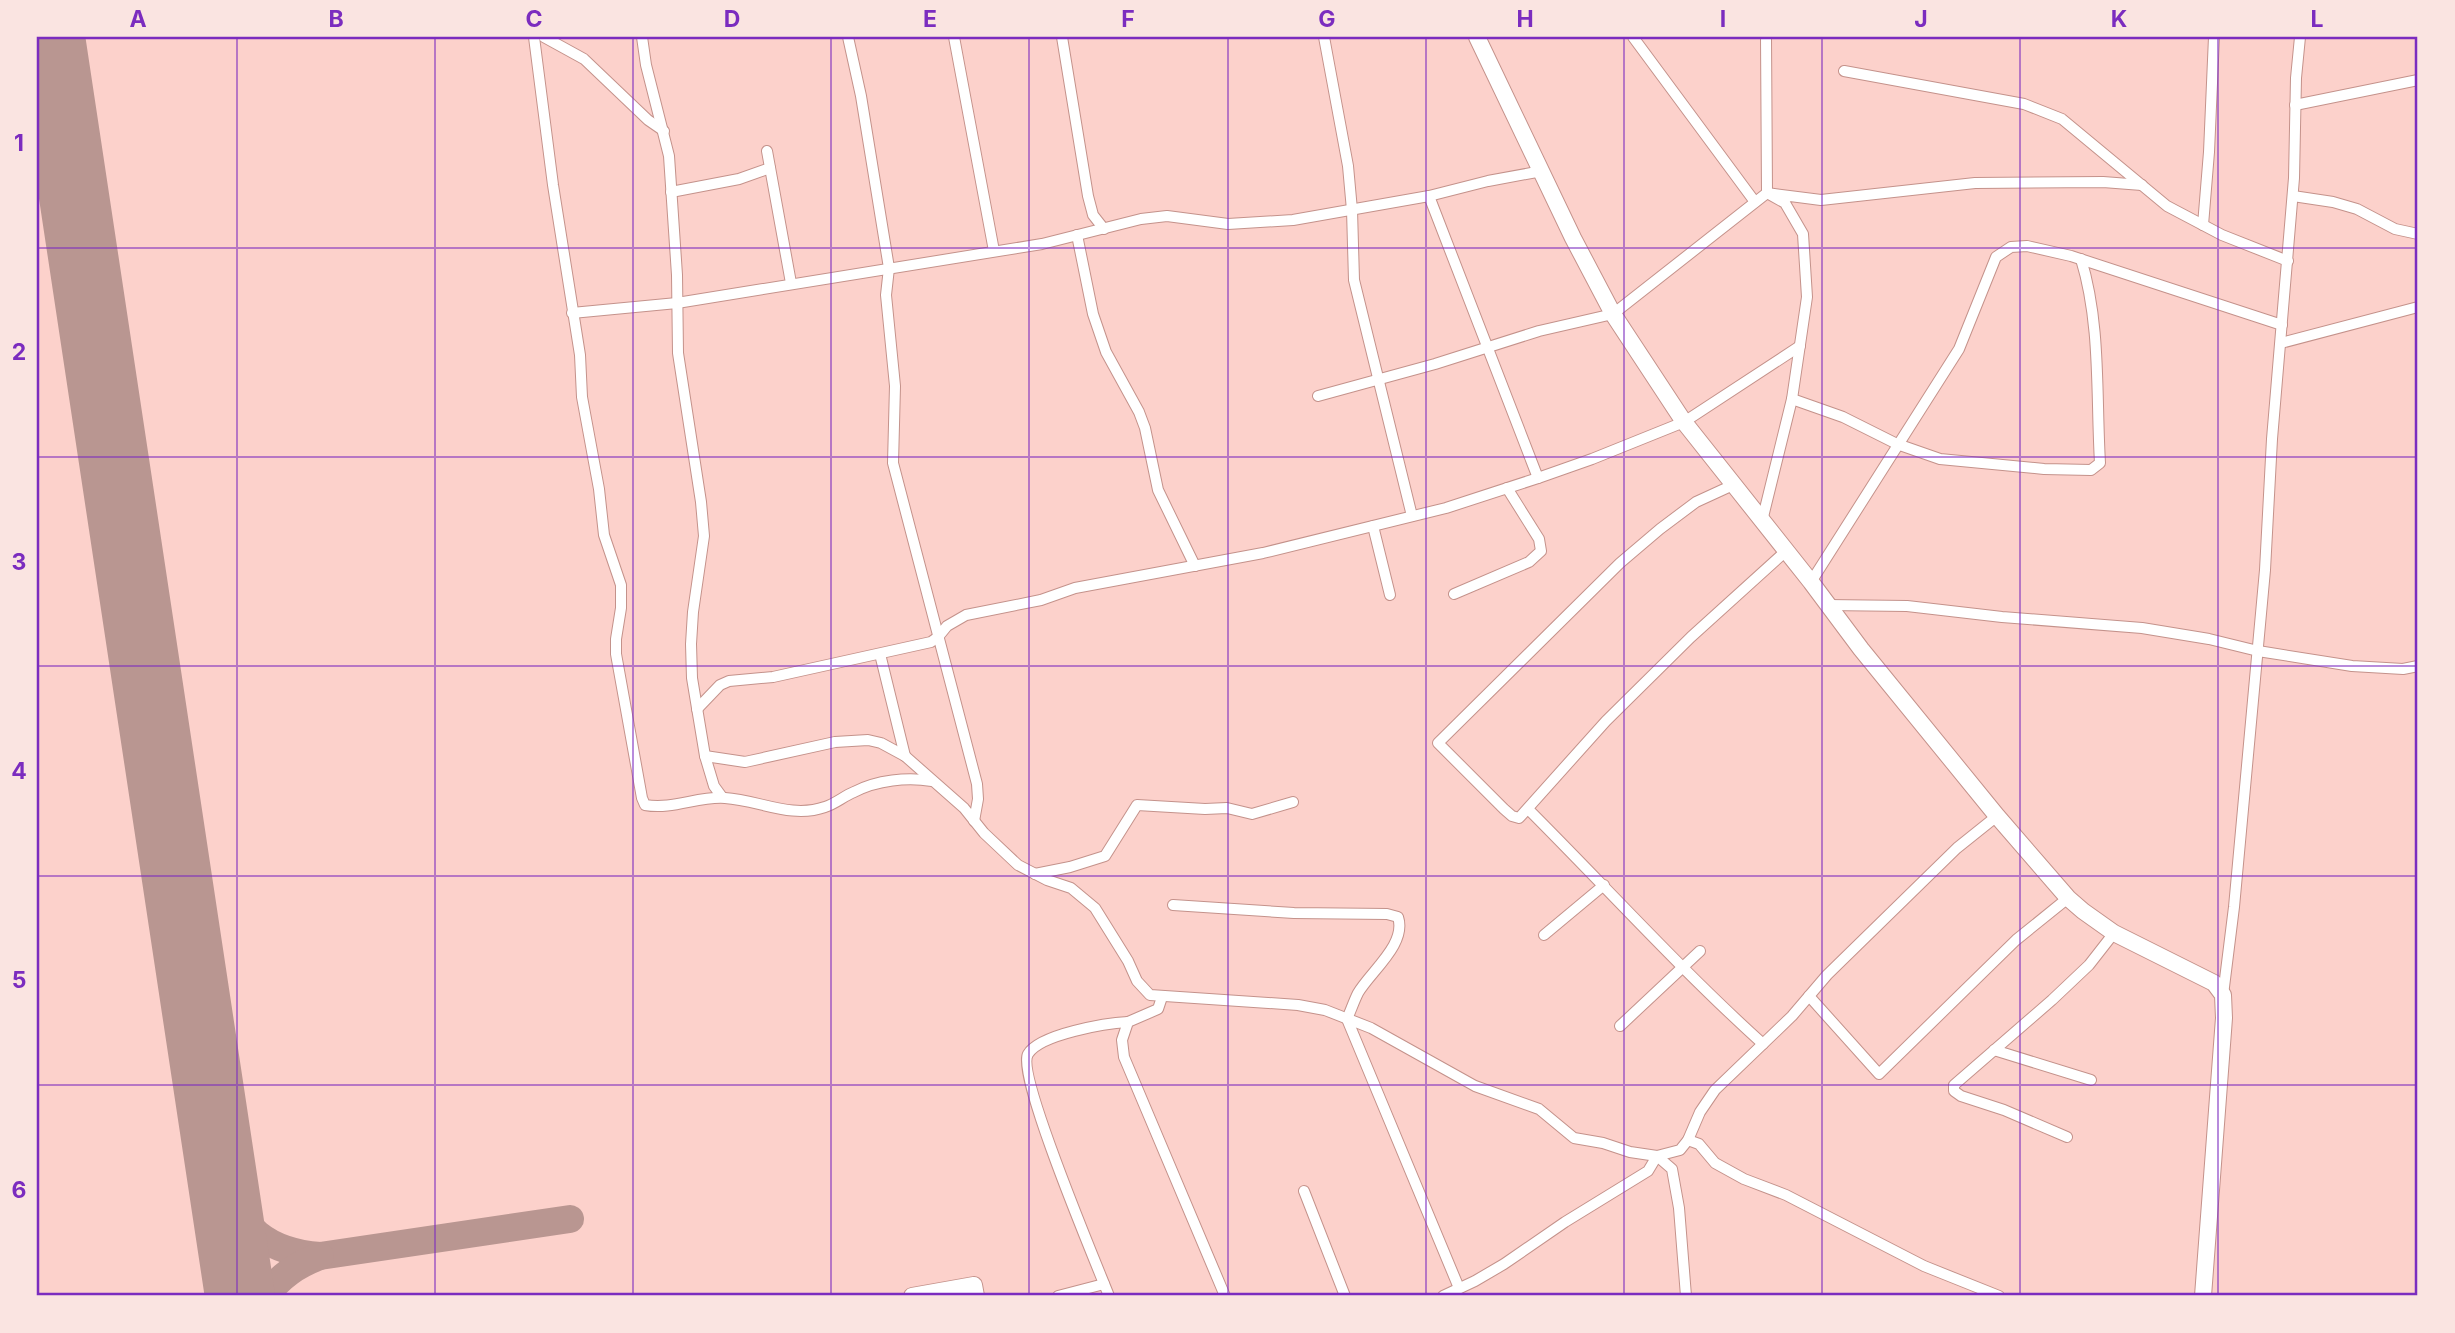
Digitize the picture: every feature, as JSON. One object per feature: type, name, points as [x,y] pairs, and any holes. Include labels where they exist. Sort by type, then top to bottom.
[{"type":"main road","points":[[1477,37],[1573,238],[1613,314],[1684,422],[1733,485],[1861,649],[1997,816],[2068,898],[2114,933],[2214,983],[2223,995],[2224,1018],[2203,1296]]},
{"type":"main road","points":[[912,1296],[974,1285],[976,1296]]},
{"type":"street","points":[[534,37],[580,355],[582,397],[599,489],[604,535],[621,584],[616,654],[645,805],[674,806],[722,797],[789,812],[825,807],[856,790],[878,784],[912,778],[932,781]]},
{"type":"street","points":[[544,37],[584,59],[648,120],[664,131]]},
{"type":"street","points":[[642,37],[653,96],[669,156],[678,353],[704,536],[691,644],[692,678],[705,756],[714,786],[722,797]]},
{"type":"street","points":[[848,37],[861,96],[889,268],[887,303],[895,386],[893,463],[977,784],[978,799],[974,821]]},
{"type":"street","points":[[954,37],[994,251]]},
{"type":"street","points":[[1062,37],[1088,197],[1093,215],[1104,229]]},
{"type":"street","points":[[1324,37],[1348,166],[1354,279],[1412,516]]},
{"type":"street","points":[[1633,37],[1755,202]]},
{"type":"street","points":[[1766,37],[1767,193]]},
{"type":"street","points":[[2203,225],[2214,37]]},
{"type":"street","points":[[2223,995],[2234,908],[2258,651],[2293,196],[2300,37]]},
{"type":"street","points":[[1844,71],[2024,104],[2062,119],[2167,206],[2203,225],[2288,261]]},
{"type":"street","points":[[2295,105],[2418,80]]},
{"type":"street","points":[[767,151],[791,283]]},
{"type":"street","points":[[671,192],[739,179],[770,168]]},
{"type":"street","points":[[572,313],[677,303],[1042,244],[1141,219],[1167,216],[1228,224],[1293,220],[1429,197],[1488,181],[1542,171]]},
{"type":"street","points":[[1318,396],[1539,331],[1613,314],[1767,193],[1821,200],[1975,183],[2103,182],[2142,185]]},
{"type":"street","points":[[1762,522],[1792,399],[1807,296],[1803,234],[1785,203],[1767,193]]},
{"type":"street","points":[[2293,196],[2357,209],[2395,229],[2418,234]]},
{"type":"street","points":[[1429,197],[1538,478]]},
{"type":"street","points":[[1077,235],[1093,314],[1106,352],[1139,412],[1158,490],[1195,566]]},
{"type":"street","points":[[1811,582],[1959,349],[1996,257],[2011,247],[2027,246],[2081,259],[2282,325]]},
{"type":"street","points":[[1792,399],[1843,416],[1897,444],[1940,459],[2044,469],[2091,470],[2100,463],[2090,288],[2081,259]]},
{"type":"street","points":[[2281,342],[2418,307]]},
{"type":"street","points":[[698,709],[720,685],[729,681],[773,677],[931,642],[947,626],[966,615],[995,607],[1041,600],[1075,587],[1263,553],[1412,516],[1538,478],[1684,422],[1800,346]]},
{"type":"street","points":[[1733,485],[1696,502],[1660,528],[1620,563],[1438,743],[1512,816],[1518,818],[1606,721],[1691,637],[1786,551]]},
{"type":"street","points":[[1454,594],[1529,562],[1541,551],[1539,539],[1507,488]]},
{"type":"street","points":[[1373,526],[1390,595]]},
{"type":"street","points":[[1828,605],[1907,606],[2142,628],[2352,666],[2403,670],[2418,666]]},
{"type":"street","points":[[880,654],[905,756]]},
{"type":"street","points":[[705,756],[746,762],[835,742],[867,740],[881,743],[905,756],[964,808],[1018,865],[1070,888],[1095,908],[1144,991],[1150,995],[1298,1005],[1325,1010],[1371,1028],[1475,1086],[1539,1110],[1574,1138],[1657,1156],[1680,1150],[1715,1090],[1763,1044],[1829,973],[1958,848],[1997,816]]},
{"type":"street","points":[[1035,874],[1105,856],[1137,805],[1227,808],[1252,814],[1293,802]]},
{"type":"street","points":[[1528,808],[1604,884],[1682,969],[1763,1044]]},
{"type":"street","points":[[1544,935],[1604,884]]},
{"type":"street","points":[[1809,996],[1878,1074],[2016,940],[2068,898]]},
{"type":"street","points":[[1173,905],[1294,914],[1387,914],[1398,917],[1401,926],[1396,941],[1358,993],[1347,1019],[1459,1288]]},
{"type":"street","points":[[2067,1137],[2004,1110],[1961,1096],[1954,1091],[1954,1085],[2089,965],[2114,933]]},
{"type":"street","points":[[1620,1026],[1700,951]]},
{"type":"street","points":[[1109,1296],[1048,1141],[1026,1057],[1030,1050],[1058,1036],[1105,1023],[1128,1023],[1158,1009],[1162,997]]},
{"type":"street","points":[[1128,1023],[1122,1040],[1124,1057],[1225,1296]]},
{"type":"street","points":[[1994,1050],[2091,1080]]},
{"type":"street","points":[[1688,1140],[1699,1143],[1715,1163],[1744,1179],[1786,1195],[1924,1266],[1999,1296]]},
{"type":"street","points":[[1443,1296],[1504,1264],[1565,1222],[1648,1171],[1657,1156]]},
{"type":"street","points":[[1657,1156],[1672,1169],[1679,1208],[1686,1296]]},
{"type":"street","points":[[1304,1191],[1345,1296]]},
{"type":"street","points":[[1058,1296],[1104,1284]]},
{"type":"taxiway","points":[[221,1179],[237,1211],[247,1224],[270,1243],[301,1254],[320,1256],[570,1219]]},
{"type":"taxiway","points":[[265,1296],[290,1272],[320,1256]]},
{"type":"runway","points":[[50,37],[240,1296]]}]
